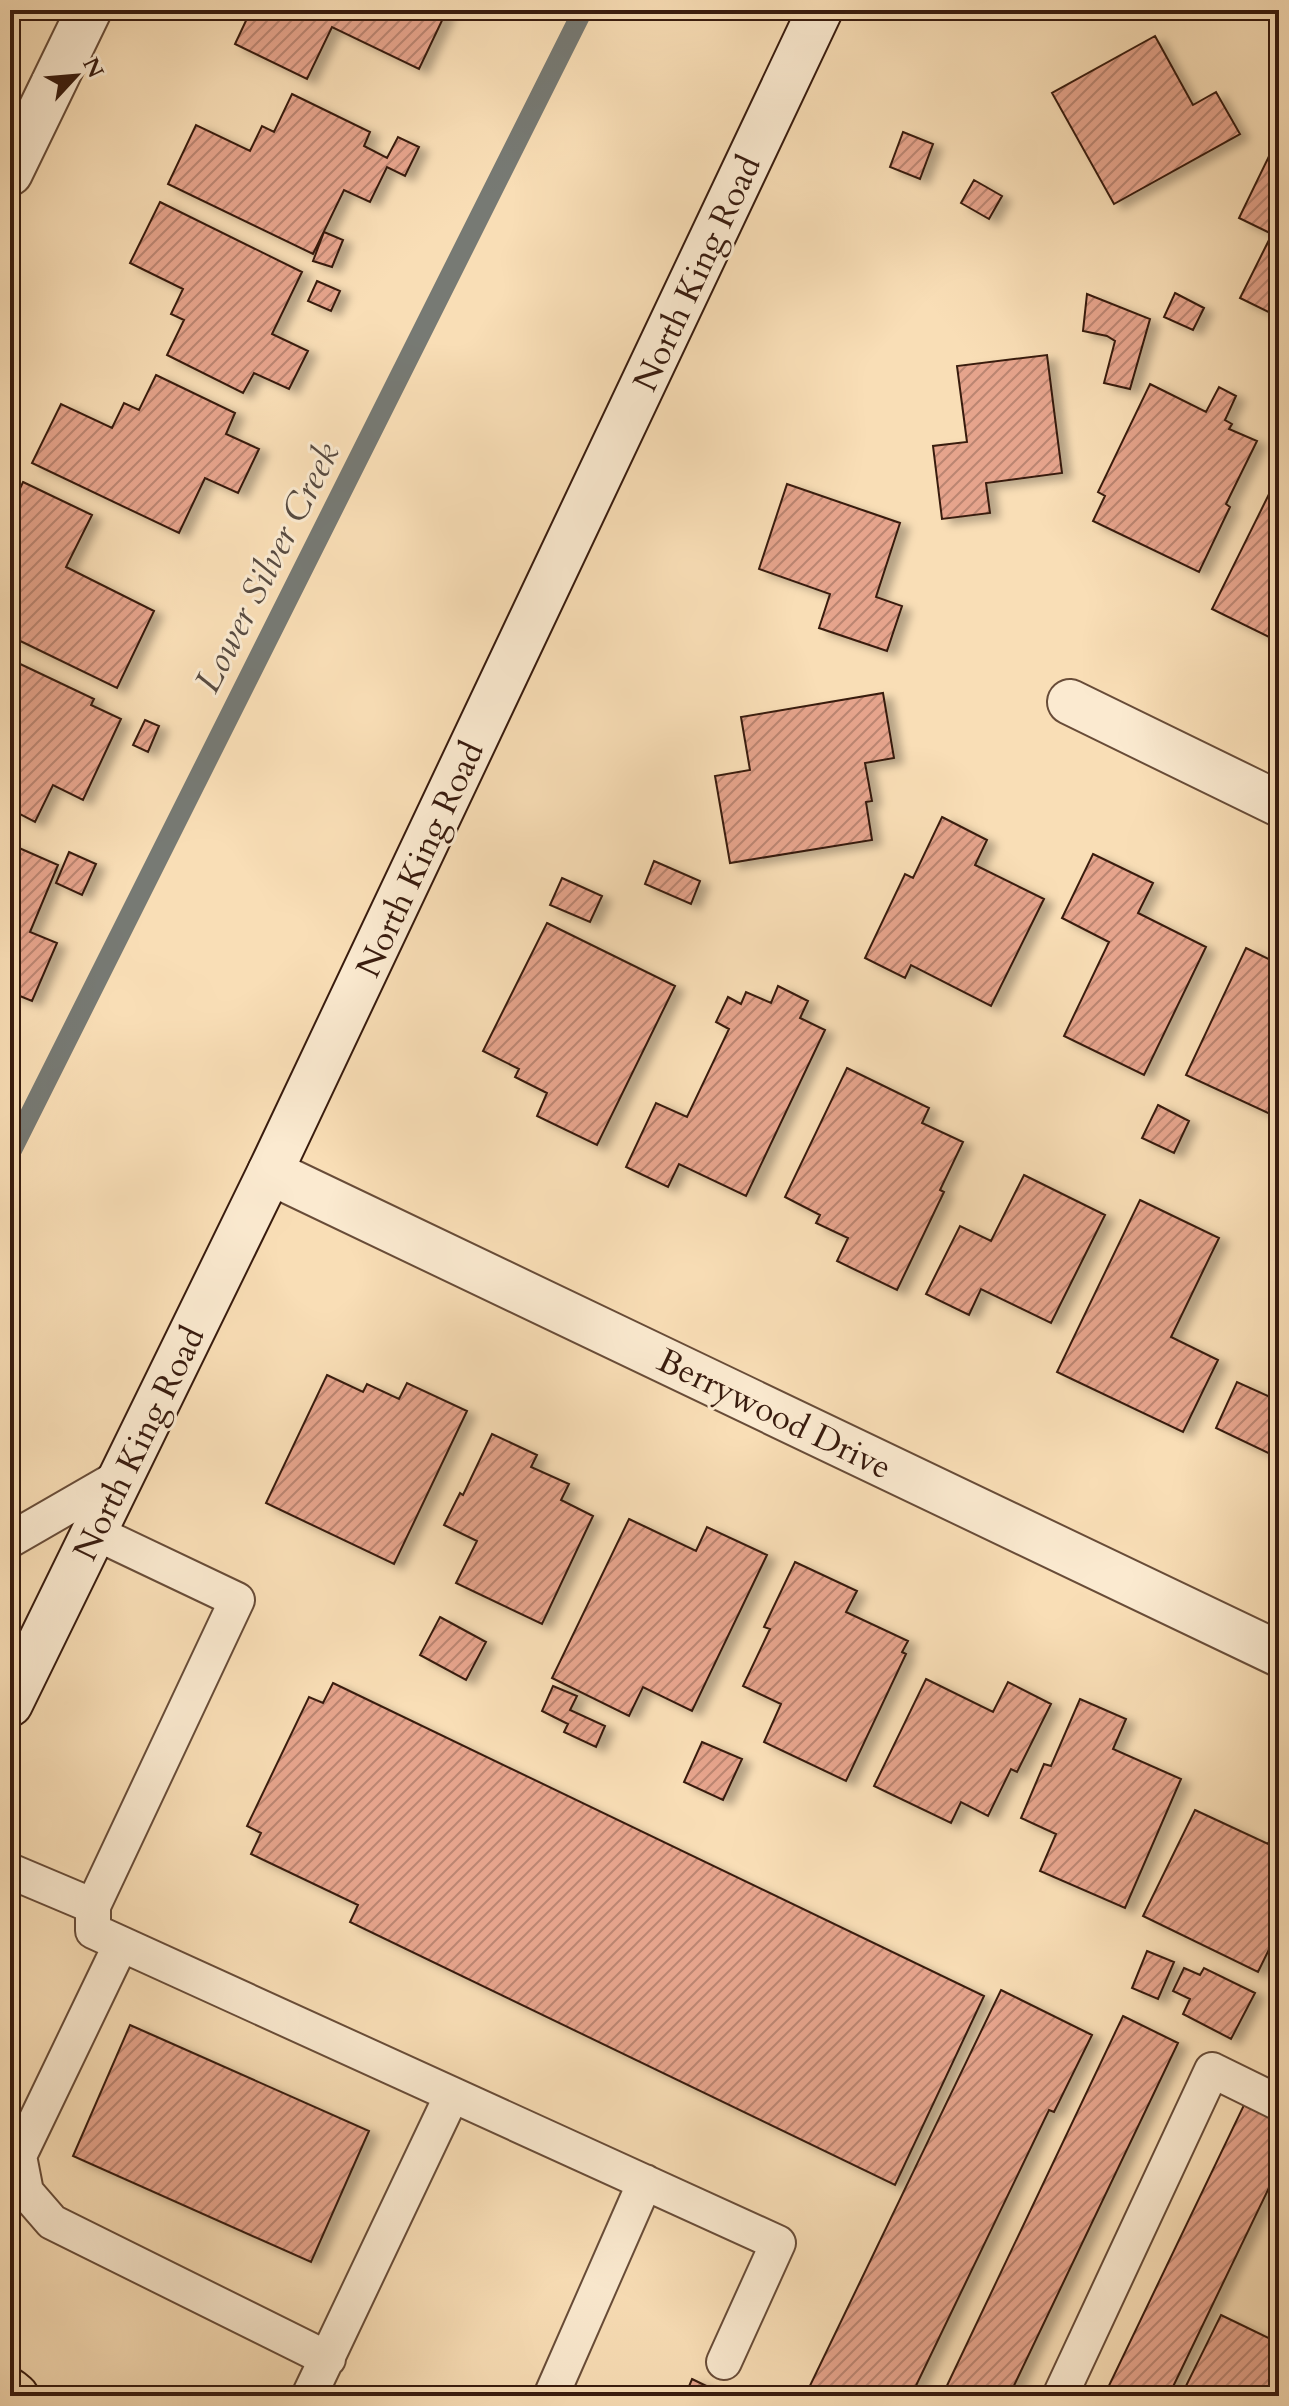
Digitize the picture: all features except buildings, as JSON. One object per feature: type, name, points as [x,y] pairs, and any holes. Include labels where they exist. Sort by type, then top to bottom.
[{"type":"main road","points":[[10,173],[89,10]]},
{"type":"main road","name":"North King Road","points":[[10,1704],[270,1172],[820,10]]},
{"type":"main road","points":[[1070,702],[1279,804]]},
{"type":"main road","name":"Berrywood Drive","points":[[270,1172],[1279,1654]]},
{"type":"main road","points":[[10,2391],[16,2396]]},
{"type":"lane","points":[[10,1540],[121,1476]]},
{"type":"lane","points":[[94,1532],[237,1600],[93,1906],[93,1931],[778,2243],[724,2362]]},
{"type":"lane","points":[[10,1871],[93,1906]]},
{"type":"lane","points":[[121,1944],[19,2156],[26,2192],[52,2222],[328,2359]]},
{"type":"lane","points":[[1060,2396],[1212,2070],[1279,2103]]},
{"type":"lane","points":[[309,2396],[452,2095]]},
{"type":"lane","points":[[551,2396],[645,2182]]},
{"type":"waterway","name":"Lower Silver Creek","points":[[10,1154],[583,10]]}]
